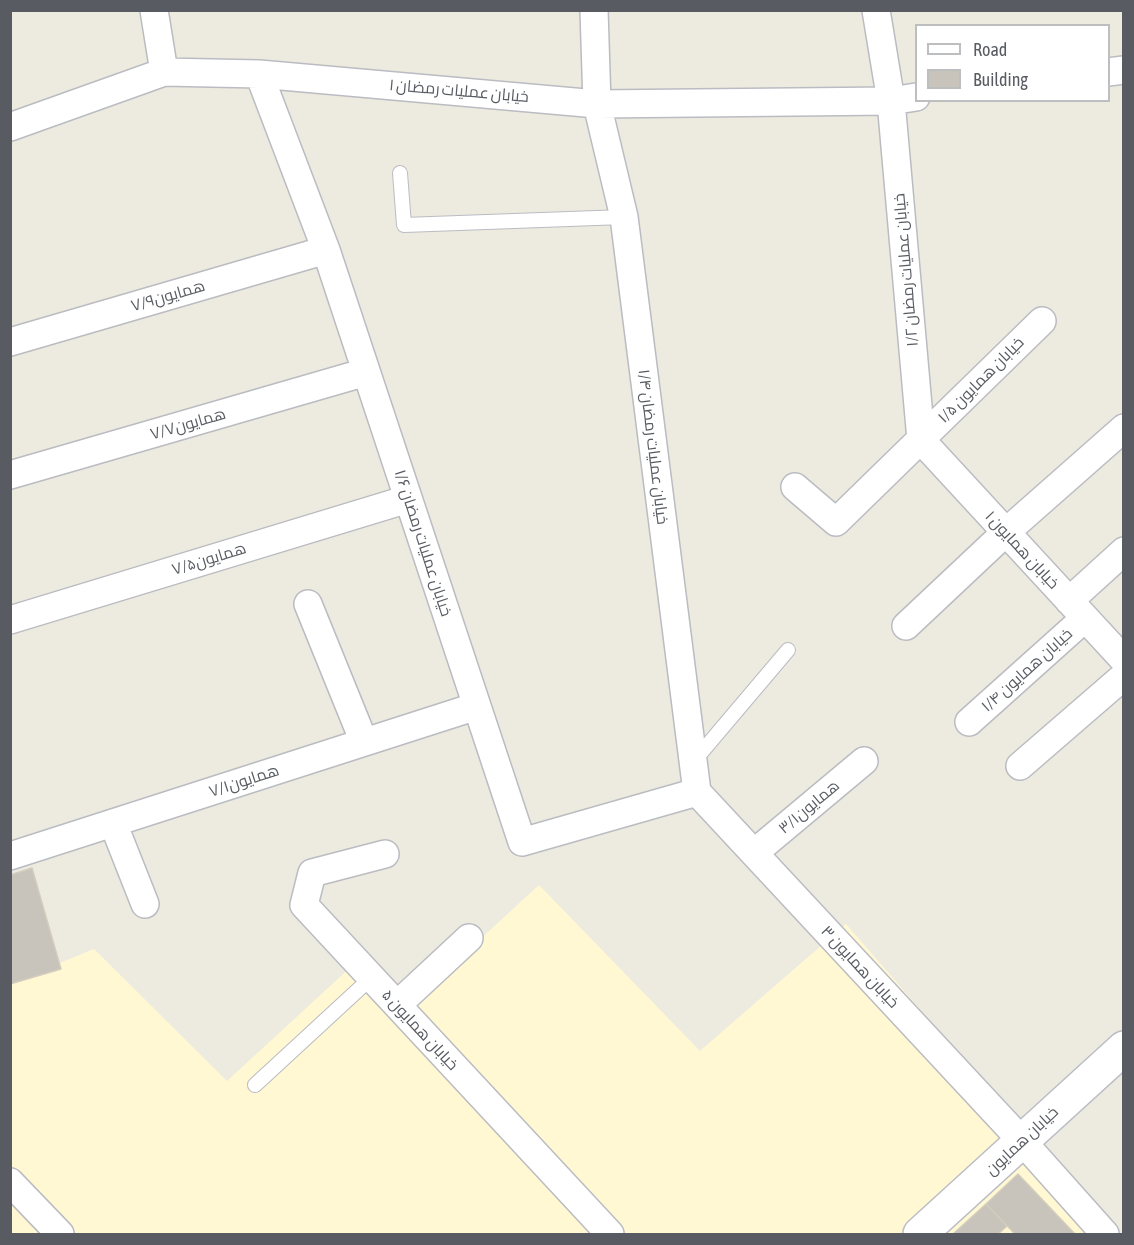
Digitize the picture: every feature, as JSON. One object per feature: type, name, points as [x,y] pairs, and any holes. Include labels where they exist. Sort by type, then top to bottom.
[{"type":"street","points":[[154,10],[164,72]]},
{"type":"street","name":"خیابان عملیات رمضان ۱/۴","points":[[594,10],[597,104],[624,217],[697,792]]},
{"type":"street","name":"خیابان عملیات رمضان ۱/۲","points":[[876,10],[904,99],[921,440]]},
{"type":"street","name":"خیابان عملیات رمضان ۱","points":[[10,127],[164,72],[259,74],[597,104],[904,99]]},
{"type":"street","name":"خیابان عملیات رمضان ۱/۶","points":[[259,74],[326,250],[522,842],[697,792]]},
{"type":"street","name":"همایون۷/۹","points":[[10,342],[326,250]]},
{"type":"street","name":"خیابان همایون ۱/۵","points":[[795,486],[836,522],[1042,321]]},
{"type":"street","name":"همایون۷/۷","points":[[10,475],[366,372]]},
{"type":"street","points":[[906,626],[1006,532],[1124,428]]},
{"type":"street","name":"خیابان همایون ۱","points":[[921,440],[1124,660]]},
{"type":"street","name":"همایون۷/۵","points":[[10,620],[408,499]]},
{"type":"street","name":"خیابان همایون ۱/۴","points":[[969,722],[1077,610],[1124,551]]},
{"type":"street","points":[[308,604],[364,742]]},
{"type":"street","points":[[1020,766],[1124,676]]},
{"type":"street","name":"همایون۷/۱","points":[[12,851],[113,823],[477,706]]},
{"type":"street","name":"همایون۳/۱","points":[[754,853],[864,761]]},
{"type":"street","name":"خیابان همایون ۳","points":[[697,792],[1022,1141],[1105,1234]]},
{"type":"street","points":[[113,823],[146,904]]},
{"type":"street","name":"خیابان همایون ۵","points":[[385,854],[312,873],[304,905],[610,1234]]},
{"type":"street","points":[[397,1005],[469,938]]},
{"type":"street","name":"خیابان همایون","points":[[920,1234],[1124,1048]]},
{"type":"street","points":[[10,1182],[60,1234]]},
{"type":"lane","points":[[400,173],[404,225],[624,217]]},
{"type":"lane","points":[[693,761],[788,650]]},
{"type":"lane","points":[[255,1085],[371,978]]},
{"type":"shaded area","points":[[539,885],[700,1051],[846,924],[1115,1234],[11,1234],[11,983],[94,949],[227,1081],[366,953],[412,1002]]},
{"type":"building","points":[[32,868],[61,969],[10,984],[10,875]]},
{"type":"building","points":[[1018,1174],[1075,1234],[1015,1234],[986,1204]]},
{"type":"building","points":[[986,1204],[1007,1226],[998,1234],[953,1234]]}]
